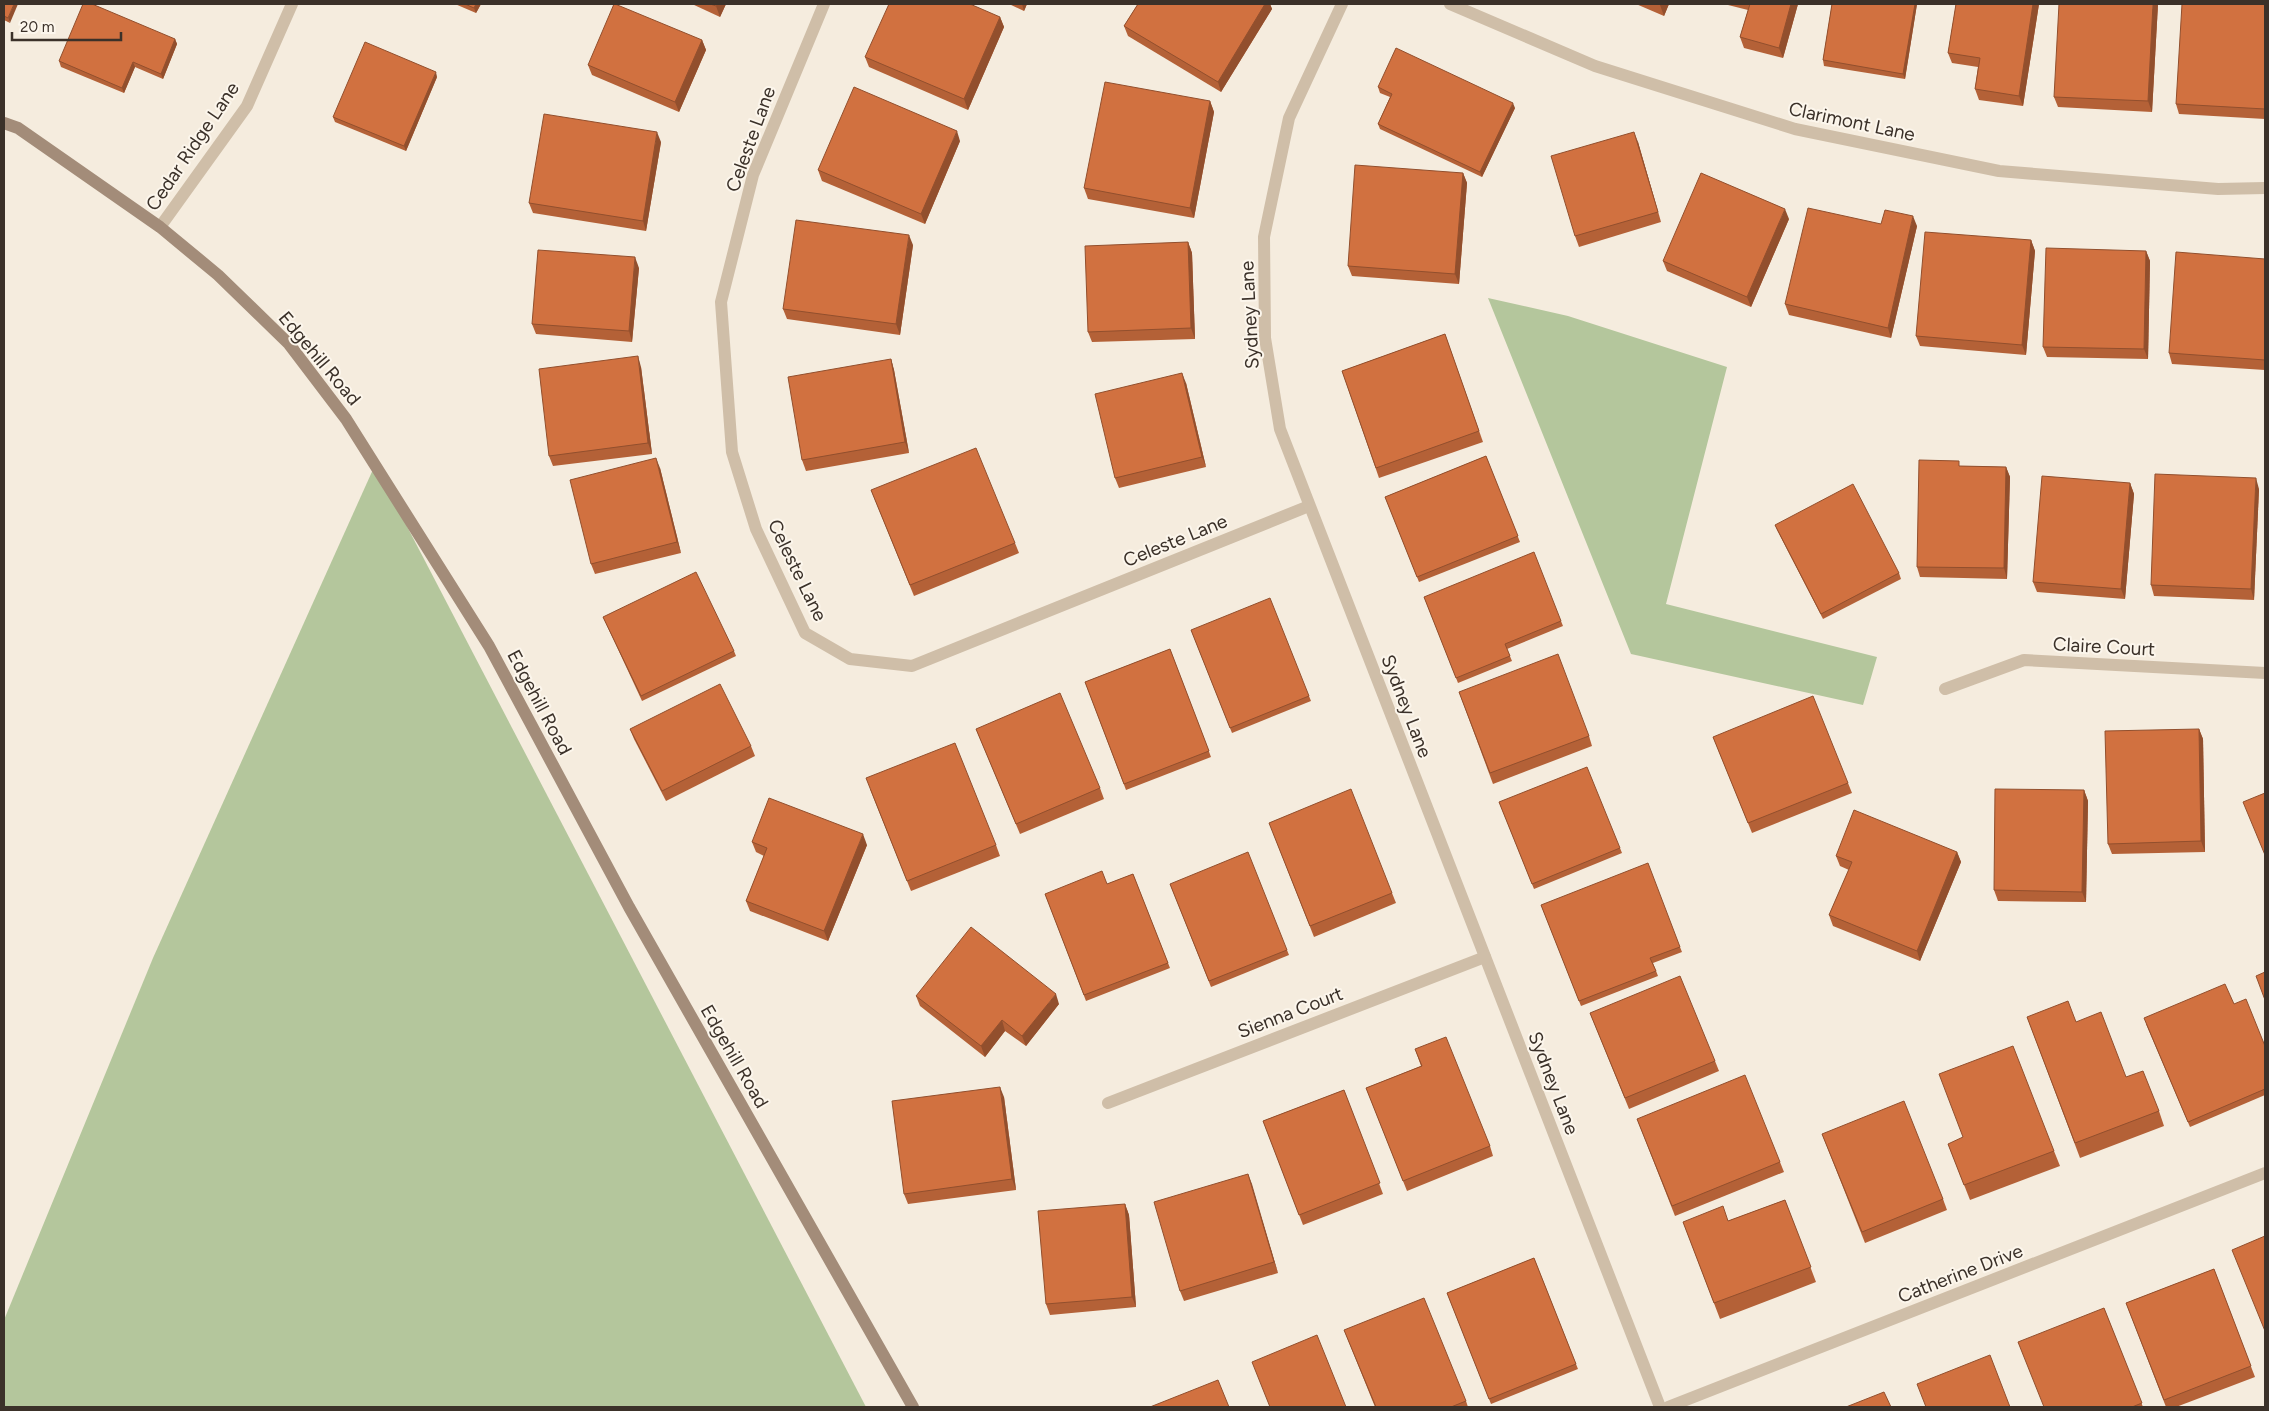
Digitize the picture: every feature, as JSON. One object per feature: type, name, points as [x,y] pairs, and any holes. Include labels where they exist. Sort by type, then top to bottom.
[{"type":"street","name":"Cedar Ridge Lane","points":[[160,227],[247,106],[292,4]]},
{"type":"street","name":"Celeste Lane","points":[[824,4],[753,175],[721,302],[732,452],[756,529],[805,633],[850,659],[912,666],[1309,506]]},
{"type":"street","name":"Sydney Lane","points":[[1342,4],[1288,118],[1264,237],[1265,338],[1280,429],[1660,1407]]},
{"type":"street","name":"Clarimont Lane","points":[[1450,4],[1595,66],[1795,129],[1998,171],[2218,188],[2265,188]]},
{"type":"street","name":"Edgehill Road","points":[[4,123],[18,128],[160,227],[218,275],[289,344],[346,419],[489,646],[629,907],[913,1407]]},
{"type":"street","name":"Claire Court","points":[[1945,690],[2024,660],[2265,672]]},
{"type":"street","name":"Sienna Court","points":[[1108,1103],[1485,957]]},
{"type":"street","name":"Catherine Drive","points":[[1668,1407],[2265,1173]]},
{"type":"green space","points":[[1488,298],[1568,316],[1727,367],[1666,604],[1877,657],[1863,705],[1631,654]]},
{"type":"green space","points":[[375,465],[866,1407],[4,1407],[4,1320],[153,958]]},
{"type":"building","points":[[4,4],[14,4],[8,18],[4,16]]},
{"type":"building","points":[[83,4],[92,4],[175,39],[161,74],[133,62],[122,88],[59,61]]},
{"type":"building","points":[[465,4],[476,4],[474,8]]},
{"type":"building","points":[[614,4],[702,40],[675,102],[588,65]]},
{"type":"building","points":[[889,4],[970,4],[1000,17],[964,99],[865,57]]},
{"type":"building","points":[[1138,4],[1265,4],[1218,82],[1124,26]]},
{"type":"building","points":[[1750,4],[1791,4],[1779,48],[1740,37]]},
{"type":"building","points":[[1832,4],[1915,4],[1903,74],[1823,60]]},
{"type":"building","points":[[1956,4],[2033,4],[2019,96],[1975,89],[1980,58],[1948,53]]},
{"type":"building","points":[[2059,4],[2153,4],[2148,101],[2054,97]]},
{"type":"building","points":[[2182,4],[2265,4],[2265,109],[2176,104]]},
{"type":"building","points":[[365,42],[436,72],[404,146],[333,117]]},
{"type":"building","points":[[1396,48],[1513,103],[1480,172],[1378,124],[1392,94],[1378,87]]},
{"type":"building","points":[[1105,82],[1210,101],[1190,208],[1084,188]]},
{"type":"building","points":[[854,87],[957,131],[921,214],[818,170]]},
{"type":"building","points":[[544,114],[657,132],[643,221],[529,203]]},
{"type":"building","points":[[1634,132],[1658,212],[1575,236],[1551,156]]},
{"type":"building","points":[[1355,165],[1463,173],[1455,274],[1348,266]]},
{"type":"building","points":[[1701,173],[1785,209],[1747,297],[1663,261]]},
{"type":"building","points":[[1808,208],[1881,224],[1885,210],[1913,216],[1888,328],[1785,304]]},
{"type":"building","points":[[796,220],[909,235],[896,324],[783,309]]},
{"type":"building","points":[[1925,232],[2031,240],[2022,345],[1916,336]]},
{"type":"building","points":[[1188,242],[1191,328],[1088,332],[1085,246]]},
{"type":"building","points":[[2046,248],[2146,251],[2144,349],[2043,347]]},
{"type":"building","points":[[538,250],[635,257],[629,331],[532,324]]},
{"type":"building","points":[[2176,252],[2265,259],[2265,360],[2169,353]]},
{"type":"building","points":[[1445,334],[1479,431],[1376,468],[1342,371]]},
{"type":"building","points":[[638,356],[648,443],[549,456],[539,369]]},
{"type":"building","points":[[891,359],[905,442],[802,460],[788,377]]},
{"type":"building","points":[[1182,373],[1202,457],[1115,478],[1095,394]]},
{"type":"building","points":[[976,448],[1015,543],[910,585],[871,490]]},
{"type":"building","points":[[1486,456],[1518,536],[1417,577],[1385,497]]},
{"type":"building","points":[[656,458],[677,542],[591,564],[570,480]]},
{"type":"building","points":[[1919,460],[1959,461],[1959,466],[2006,467],[2004,568],[1917,567]]},
{"type":"building","points":[[2155,474],[2256,478],[2251,589],[2151,585]]},
{"type":"building","points":[[2042,476],[2130,483],[2121,589],[2033,582]]},
{"type":"building","points":[[1853,484],[1899,573],[1821,614],[1775,525]]},
{"type":"building","points":[[1534,552],[1561,621],[1505,644],[1510,656],[1456,678],[1424,597]]},
{"type":"building","points":[[696,572],[734,651],[641,696],[603,617]]},
{"type":"building","points":[[1270,598],[1309,696],[1230,728],[1191,630]]},
{"type":"building","points":[[1170,649],[1209,751],[1124,784],[1085,682]]},
{"type":"building","points":[[1558,654],[1589,736],[1490,773],[1459,692]]},
{"type":"building","points":[[720,684],[751,746],[662,791],[630,729]]},
{"type":"building","points":[[1060,693],[1100,788],[1016,824],[976,729]]},
{"type":"building","points":[[1813,696],[1848,783],[1748,823],[1713,737]]},
{"type":"building","points":[[2199,729],[2201,841],[2108,844],[2105,731]]},
{"type":"building","points":[[955,743],[996,845],[907,881],[866,778]]},
{"type":"building","points":[[1587,767],[1620,848],[1532,884],[1499,802]]},
{"type":"building","points":[[1351,789],[1392,893],[1310,926],[1269,823]]},
{"type":"building","points":[[1995,789],[2084,790],[2082,892],[1994,890]]},
{"type":"building","points":[[2265,793],[2265,855],[2243,802]]},
{"type":"building","points":[[769,798],[863,834],[824,931],[746,901],[767,848],[752,842]]},
{"type":"building","points":[[1854,810],[1957,852],[1917,951],[1829,915],[1852,862],[1836,856]]},
{"type":"building","points":[[1248,852],[1287,950],[1209,981],[1170,884]]},
{"type":"building","points":[[1648,863],[1680,947],[1650,958],[1656,971],[1579,1001],[1541,905]]},
{"type":"building","points":[[1102,871],[1107,884],[1133,874],[1168,963],[1084,995],[1045,894]]},
{"type":"building","points":[[971,927],[1056,994],[1022,1036],[1002,1020],[981,1046],[916,996]]},
{"type":"building","points":[[2265,972],[2265,1000],[2256,976]]},
{"type":"building","points":[[1680,976],[1715,1061],[1625,1098],[1590,1013]]},
{"type":"building","points":[[2225,984],[2234,1004],[2246,999],[2265,1046],[2265,1089],[2188,1122],[2144,1018]]},
{"type":"building","points":[[2068,1001],[2076,1022],[2101,1012],[2126,1077],[2143,1071],[2159,1111],[2075,1143],[2027,1017]]},
{"type":"building","points":[[1446,1037],[1490,1146],[1403,1181],[1366,1088],[1422,1066],[1415,1049]]},
{"type":"building","points":[[2013,1046],[2054,1151],[1964,1185],[1948,1144],[1963,1137],[1939,1074]]},
{"type":"building","points":[[1745,1075],[1780,1162],[1672,1206],[1637,1119]]},
{"type":"building","points":[[1000,1087],[1012,1179],[904,1194],[892,1101]]},
{"type":"building","points":[[1344,1090],[1380,1183],[1299,1215],[1263,1121]]},
{"type":"building","points":[[1904,1101],[1943,1199],[1862,1232],[1822,1134]]},
{"type":"building","points":[[1248,1174],[1274,1262],[1180,1291],[1154,1202]]},
{"type":"building","points":[[1785,1200],[1811,1267],[1714,1303],[1683,1222],[1723,1206],[1728,1221]]},
{"type":"building","points":[[1125,1204],[1132,1297],[1046,1304],[1038,1211]]},
{"type":"building","points":[[2265,1236],[2265,1331],[2232,1250]]},
{"type":"building","points":[[1534,1258],[1576,1364],[1489,1399],[1447,1293]]},
{"type":"building","points":[[2214,1269],[2251,1366],[2164,1400],[2126,1303]]},
{"type":"building","points":[[1424,1298],[1466,1401],[1451,1407],[1376,1407],[1344,1330]]},
{"type":"building","points":[[2104,1308],[2142,1403],[2132,1407],[2044,1407],[2018,1342]]},
{"type":"building","points":[[1317,1335],[1346,1407],[1270,1407],[1252,1362]]},
{"type":"building","points":[[1990,1355],[2010,1407],[1926,1407],[1917,1384]]},
{"type":"building","points":[[1218,1380],[1229,1407],[1150,1407]]},
{"type":"building","points":[[1884,1392],[1891,1407],[1846,1407]]}]
